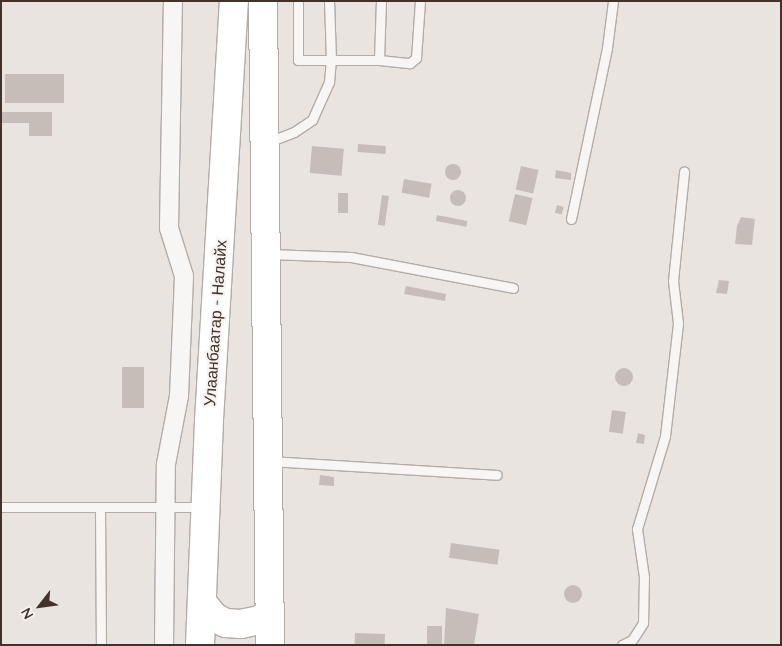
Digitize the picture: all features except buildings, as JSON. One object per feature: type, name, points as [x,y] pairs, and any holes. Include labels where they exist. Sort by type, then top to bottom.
[{"type":"highway","name":"Улаанбаатар - Налайх","points":[[200,645],[205,507],[234,1]]},
{"type":"highway","points":[[263,1],[263,144],[270,645]]},
{"type":"highway","points":[[202,602],[214,617],[226,623],[241,624],[260,620],[270,612]]},
{"type":"street","points":[[164,645],[166,464],[180,381],[184,276],[169,228],[173,1]]},
{"type":"lane","points":[[298,1],[298,60],[378,60],[410,63],[416,58],[420,1]]},
{"type":"lane","points":[[263,144],[294,132],[312,120],[328,82],[332,60],[329,1]]},
{"type":"lane","points":[[378,60],[381,1]]},
{"type":"lane","points":[[571,219],[607,48],[613,1]]},
{"type":"lane","points":[[622,645],[632,640],[643,624],[644,578],[637,529],[665,436],[678,323],[673,281],[684,172]]},
{"type":"lane","points":[[265,254],[351,257],[513,288]]},
{"type":"lane","points":[[268,461],[497,475]]},
{"type":"lane","points":[[1,507],[100,509],[167,505],[205,507]]},
{"type":"lane","points":[[100,509],[101,645]]}]
